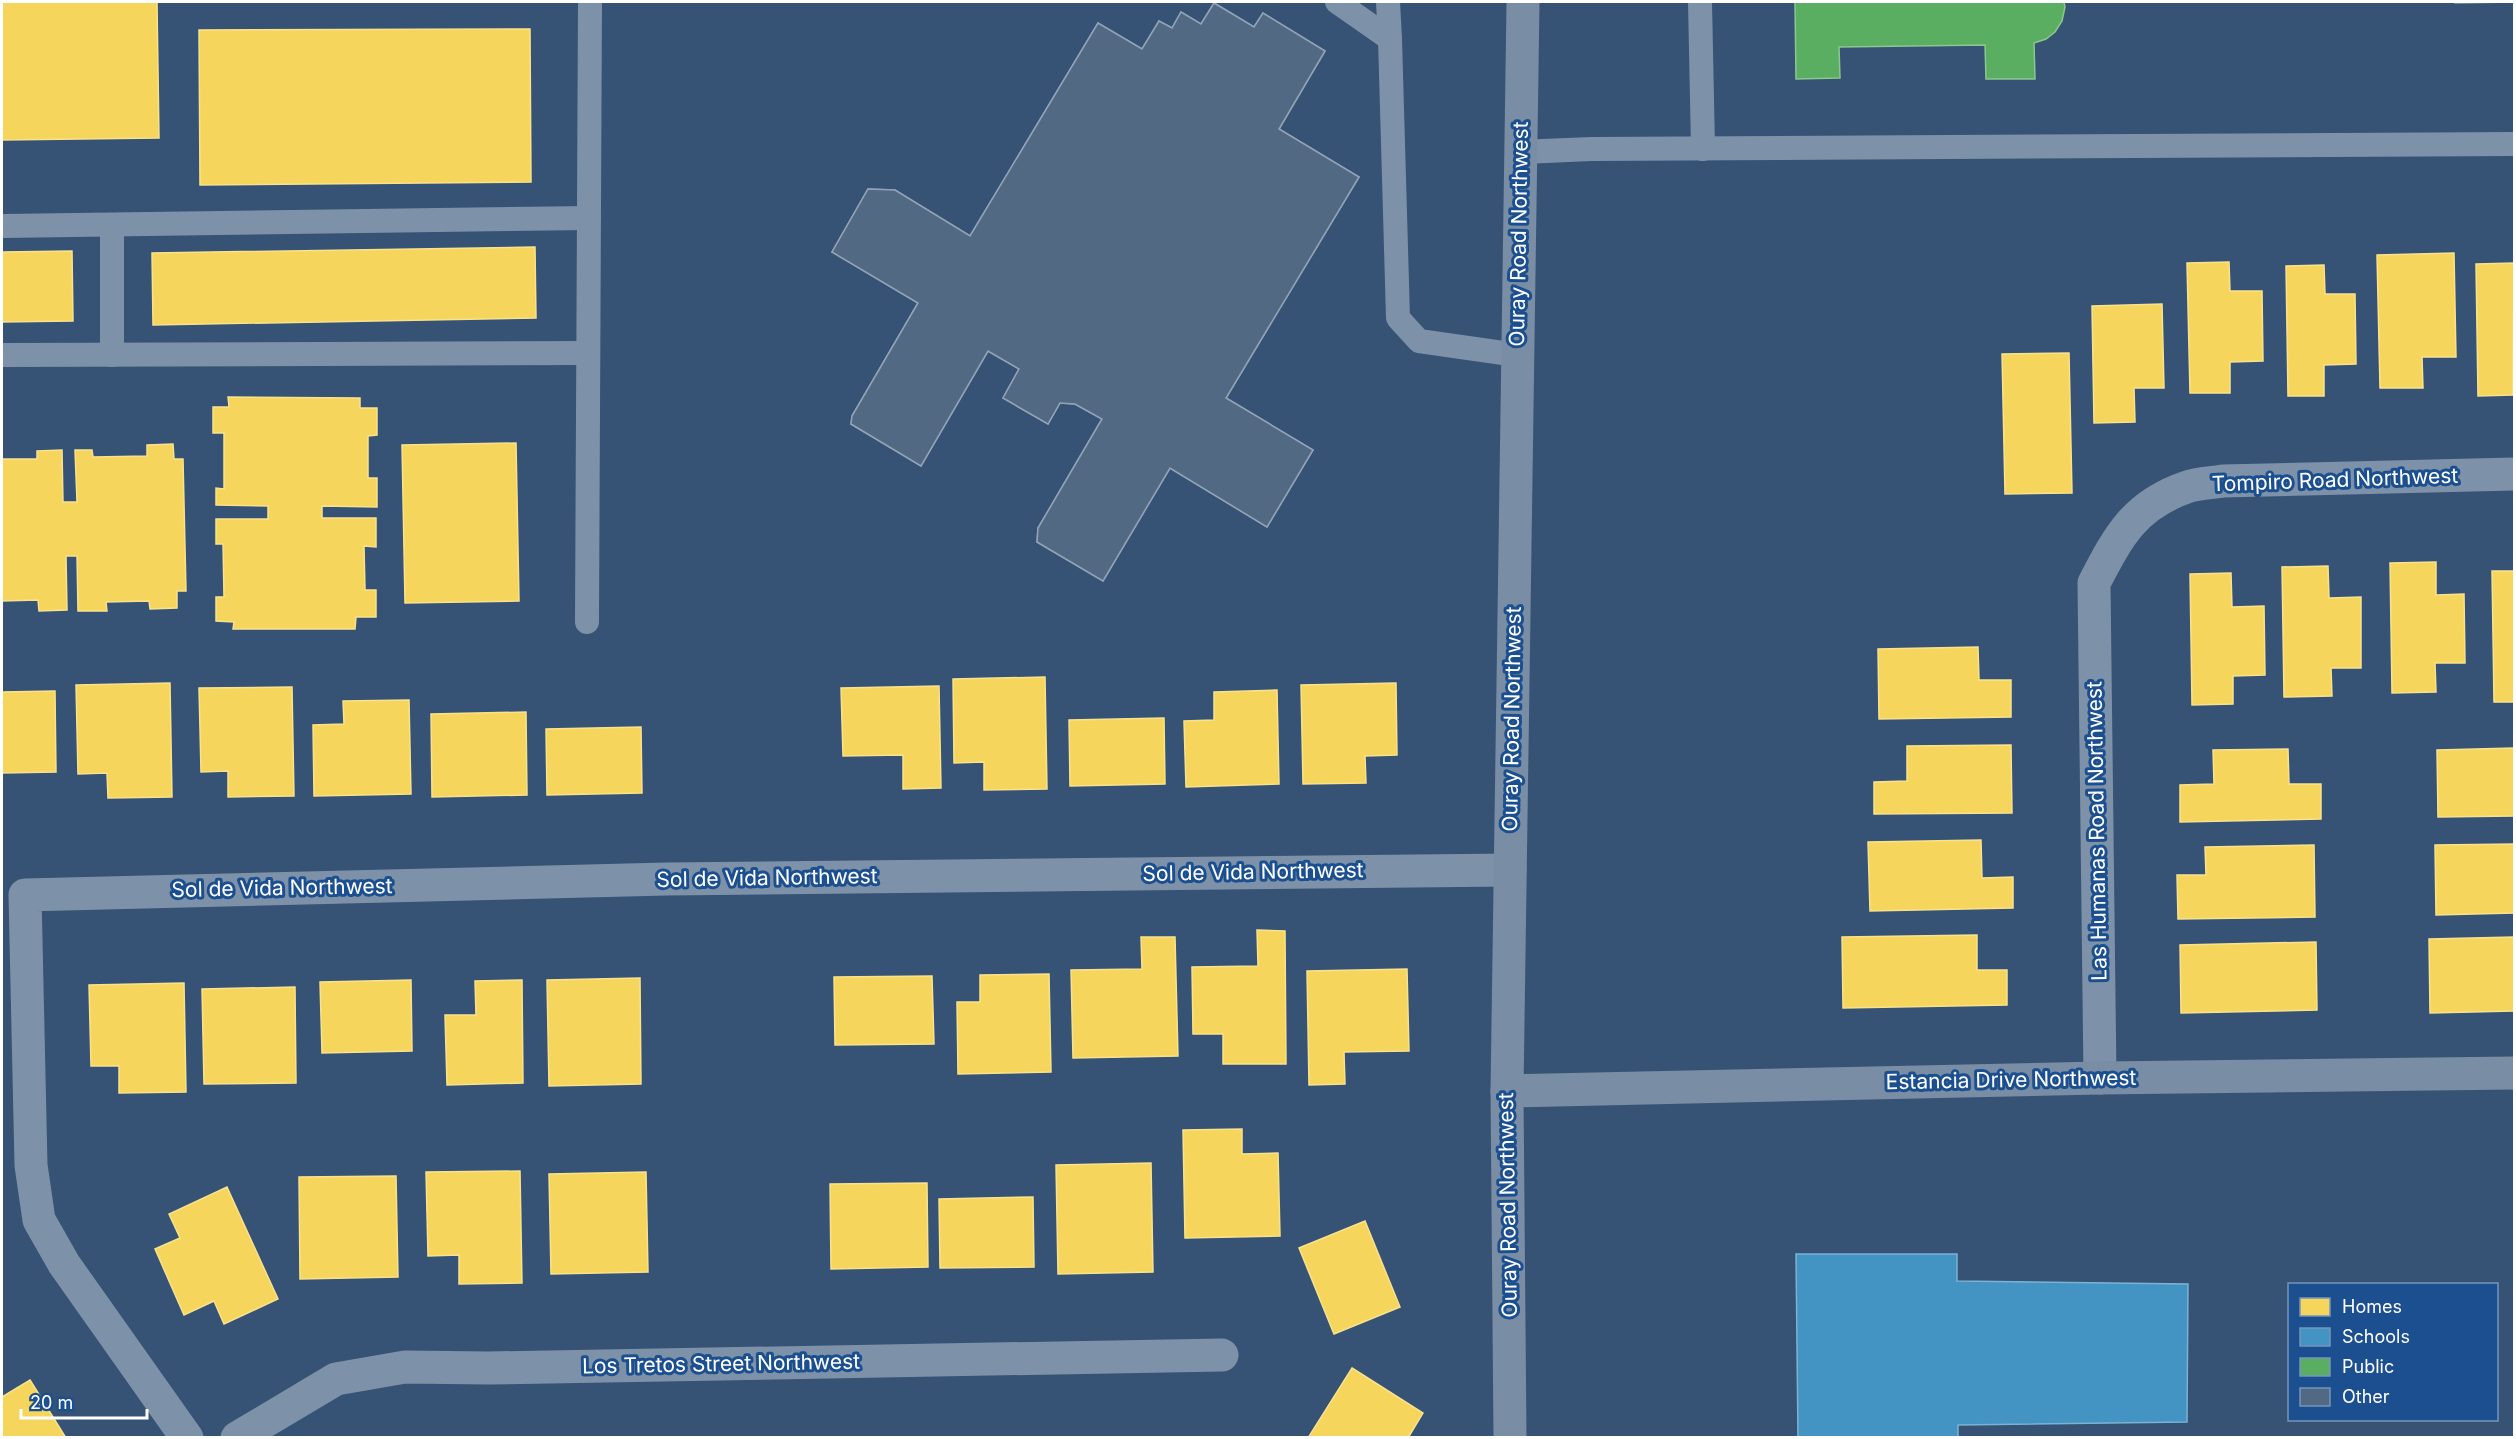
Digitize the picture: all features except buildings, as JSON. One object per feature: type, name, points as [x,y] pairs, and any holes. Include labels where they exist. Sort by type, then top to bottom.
[{"type":"main road","name":"Ouray Road Northwest","points":[[1510,1437],[1507,1092],[1523,2]]},
{"type":"main road","name":"Estancia Drive Northwest","points":[[1507,1092],[2100,1078],[2514,1073]]},
{"type":"street","name":"Tompiro Road Northwest","points":[[2094,584],[2118,538],[2145,507],[2188,487],[2223,481],[2514,474]]},
{"type":"street","name":"Las Humanas Road Northwest","points":[[2094,584],[2100,1078]]},
{"type":"street","name":"Sol de Vida Northwest","points":[[187,1437],[64,1264],[39,1220],[31,1166],[25,895],[667,879],[1510,870]]},
{"type":"street","name":"Los Tretos Street Northwest","points":[[237,1437],[336,1379],[405,1367],[500,1368],[1222,1355]]},
{"type":"lane","points":[[587,622],[590,2]]},
{"type":"lane","points":[[1338,2],[1390,39]]},
{"type":"lane","points":[[1388,2],[1398,318],[1419,342],[1517,355]]},
{"type":"lane","points":[[1700,2],[1702,149]]},
{"type":"lane","points":[[1521,152],[2514,144]]},
{"type":"lane","points":[[2,226],[589,218]]},
{"type":"lane","points":[[112,225],[112,355]]},
{"type":"lane","points":[[2,355],[588,353]]}]
